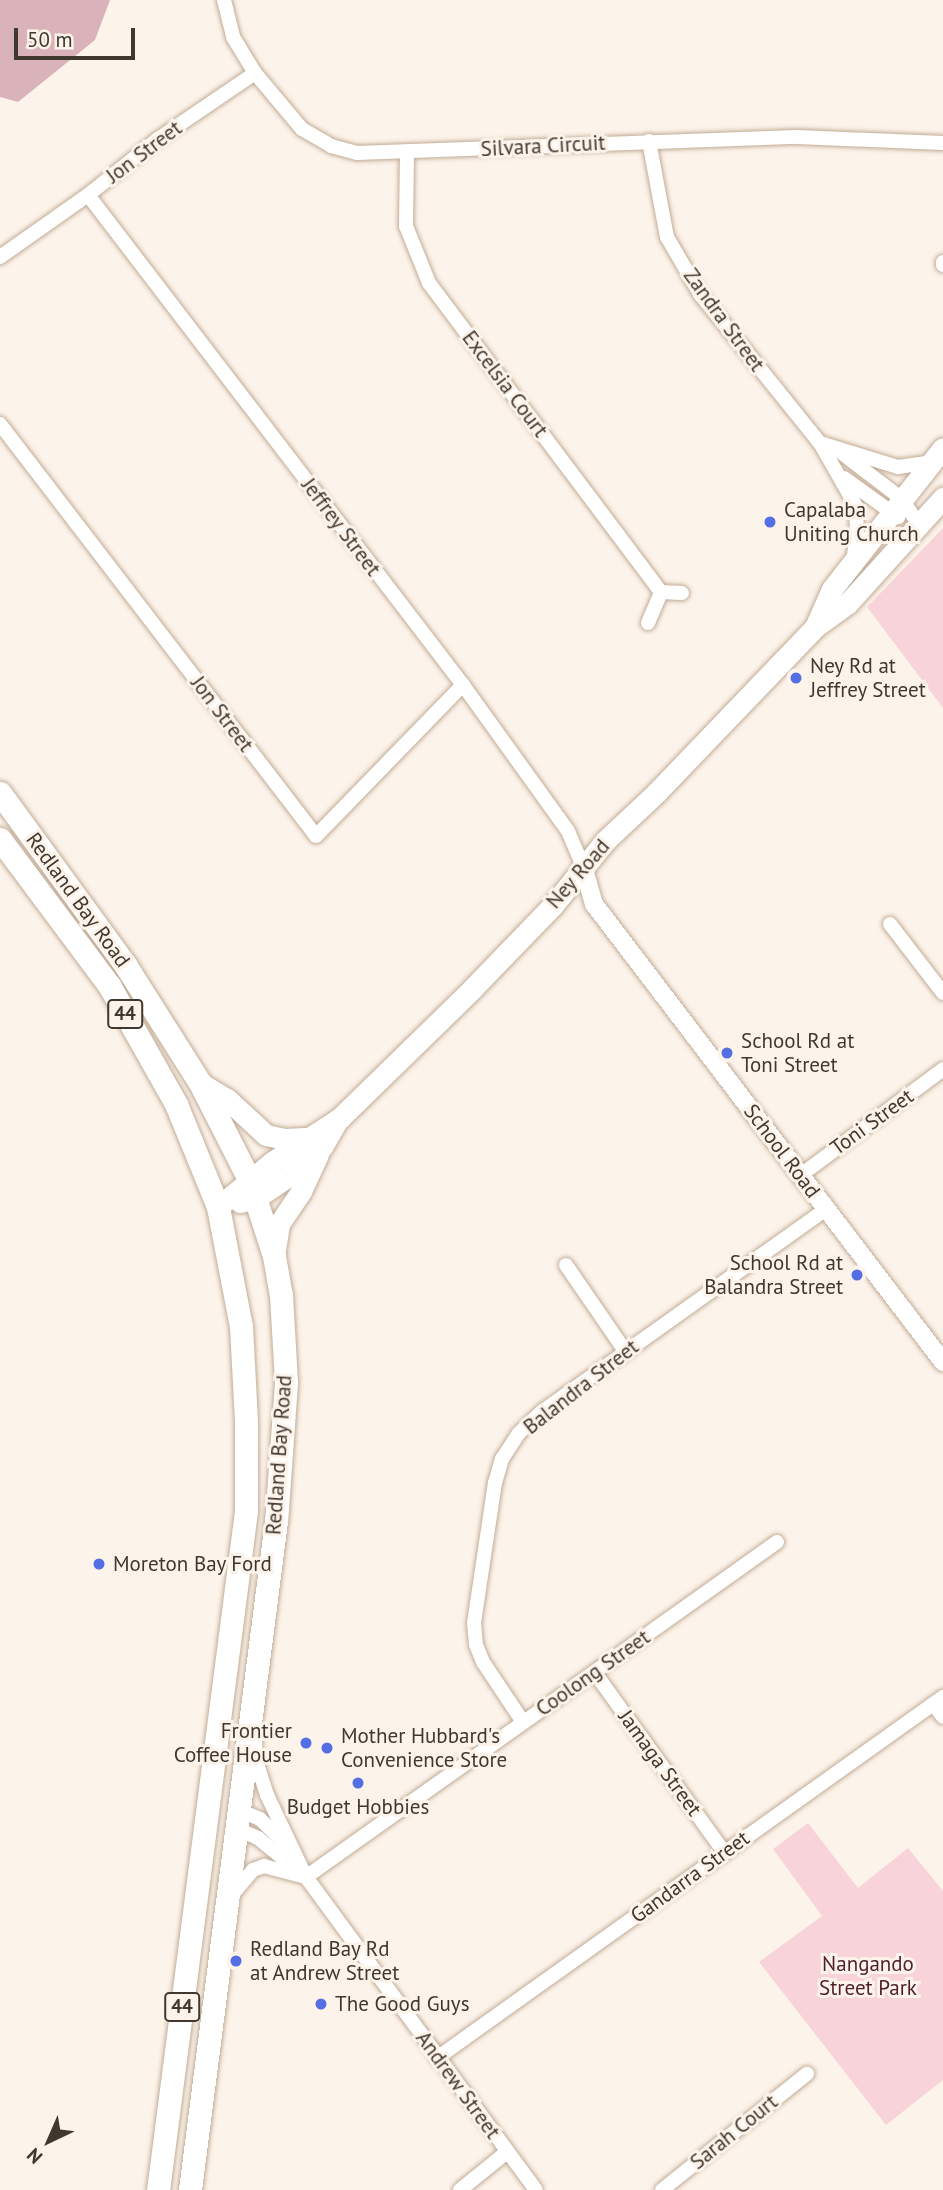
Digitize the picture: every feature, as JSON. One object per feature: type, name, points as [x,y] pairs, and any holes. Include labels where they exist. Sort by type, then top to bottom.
[{"type":"main road","name":"Ney Road","points":[[815,627],[832,589],[937,455]]},
{"type":"main road","name":"Ney Road","points":[[218,1207],[252,1189],[314,1142],[472,989],[553,905],[583,866],[815,627],[848,603],[943,498]]},
{"type":"main road","name":"Redland Bay Road","points":[[0,793],[126,966],[200,1083],[252,1189],[274,1256],[285,1334],[286,1383],[276,1521],[190,2190]]},
{"type":"main road","name":"Redland Bay Road","points":[[0,839],[109,985],[176,1104],[218,1207],[241,1326],[247,1420],[246,1511],[158,2190]]},
{"type":"main road","points":[[200,1083],[227,1099],[266,1135],[314,1142],[301,1191],[279,1224],[274,1256]]},
{"type":"main road","points":[[206,1813],[237,1820]]},
{"type":"street","name":"Silvara Circuit","points":[[224,0],[233,37],[255,73],[302,129],[331,146],[357,153],[407,154],[649,141],[797,137],[943,143]]},
{"type":"street","name":"Jon Street","points":[[0,257],[88,195],[158,139],[255,73]]},
{"type":"street","name":"Zandra Street","points":[[649,141],[667,237],[700,294],[828,445],[918,524]]},
{"type":"street","name":"Excelsia Court","points":[[407,154],[406,226],[429,282],[661,592]]},
{"type":"street","name":"Jeffrey Street","points":[[88,195],[463,685],[568,831],[583,866]]},
{"type":"street","name":"Jon Street","points":[[0,424],[316,836],[463,685]]},
{"type":"street","name":"Zandra Street","points":[[828,445],[827,459],[840,475],[856,506],[857,534],[853,562]]},
{"type":"street","points":[[828,445],[898,467],[937,455]]},
{"type":"street","name":"Zandra Street","points":[[840,475],[897,507]]},
{"type":"street","points":[[648,623],[661,592],[682,593]]},
{"type":"street","name":"School Road","points":[[583,866],[594,904],[943,1362]]},
{"type":"street","points":[[890,924],[943,993]]},
{"type":"street","name":"Toni Street","points":[[801,1175],[943,1069]]},
{"type":"street","name":"Balandra Street","points":[[523,1722],[492,1679],[476,1645],[474,1623],[495,1483],[502,1459],[519,1433],[544,1411],[826,1209]]},
{"type":"street","points":[[566,1265],[625,1351]]},
{"type":"street","name":"Coolong Street","points":[[306,1877],[777,1542]]},
{"type":"street","name":"Jamaga Street","points":[[595,1673],[724,1853]]},
{"type":"street","points":[[938,1700],[943,1717]]},
{"type":"street","name":"Gandarra Street","points":[[437,2058],[938,1700]]},
{"type":"street","name":"Andrew Street","points":[[252,1712],[256,1761],[267,1795],[306,1877],[537,2190]]},
{"type":"street","name":"Andrew Street","points":[[237,1820],[260,1819],[292,1849]]},
{"type":"street","name":"Andrew Street","points":[[237,1820],[306,1877]]},
{"type":"street","points":[[228,1901],[243,1879],[264,1866],[306,1877]]},
{"type":"street","name":"Sarah Court","points":[[662,2190],[807,2074]]},
{"type":"street","points":[[460,2190],[507,2152]]},
{"type":"green space","points":[[943,528],[943,708],[867,607]]},
{"type":"green space","name":"Nangando Street Park","points":[[808,1823],[858,1888],[908,1848],[943,1891],[943,2080],[886,2125],[759,1962],[822,1916],[773,1849]]},
{"type":"shaded area","points":[[0,0],[110,0],[95,40],[18,102],[0,97]]},
{"type":"place","name":"Capalaba Uniting Church","points":[[770,522]]},
{"type":"place","name":"Ney Rd at Jeffrey Street","points":[[796,678]]},
{"type":"place","name":"School Rd at Toni Street","points":[[727,1053]]},
{"type":"place","name":"School Rd at Balandra Street","points":[[857,1275]]},
{"type":"place","name":"Moreton Bay Ford","points":[[99,1564]]},
{"type":"place","name":"Frontier Coffee House","points":[[306,1743]]},
{"type":"place","name":"Mother Hubbard's Convenience Store","points":[[327,1748]]},
{"type":"place","name":"Budget Hobbies","points":[[358,1783]]},
{"type":"place","name":"Redland Bay Rd at Andrew Street","points":[[236,1961]]},
{"type":"place","name":"The Good Guys","points":[[321,2004]]}]
